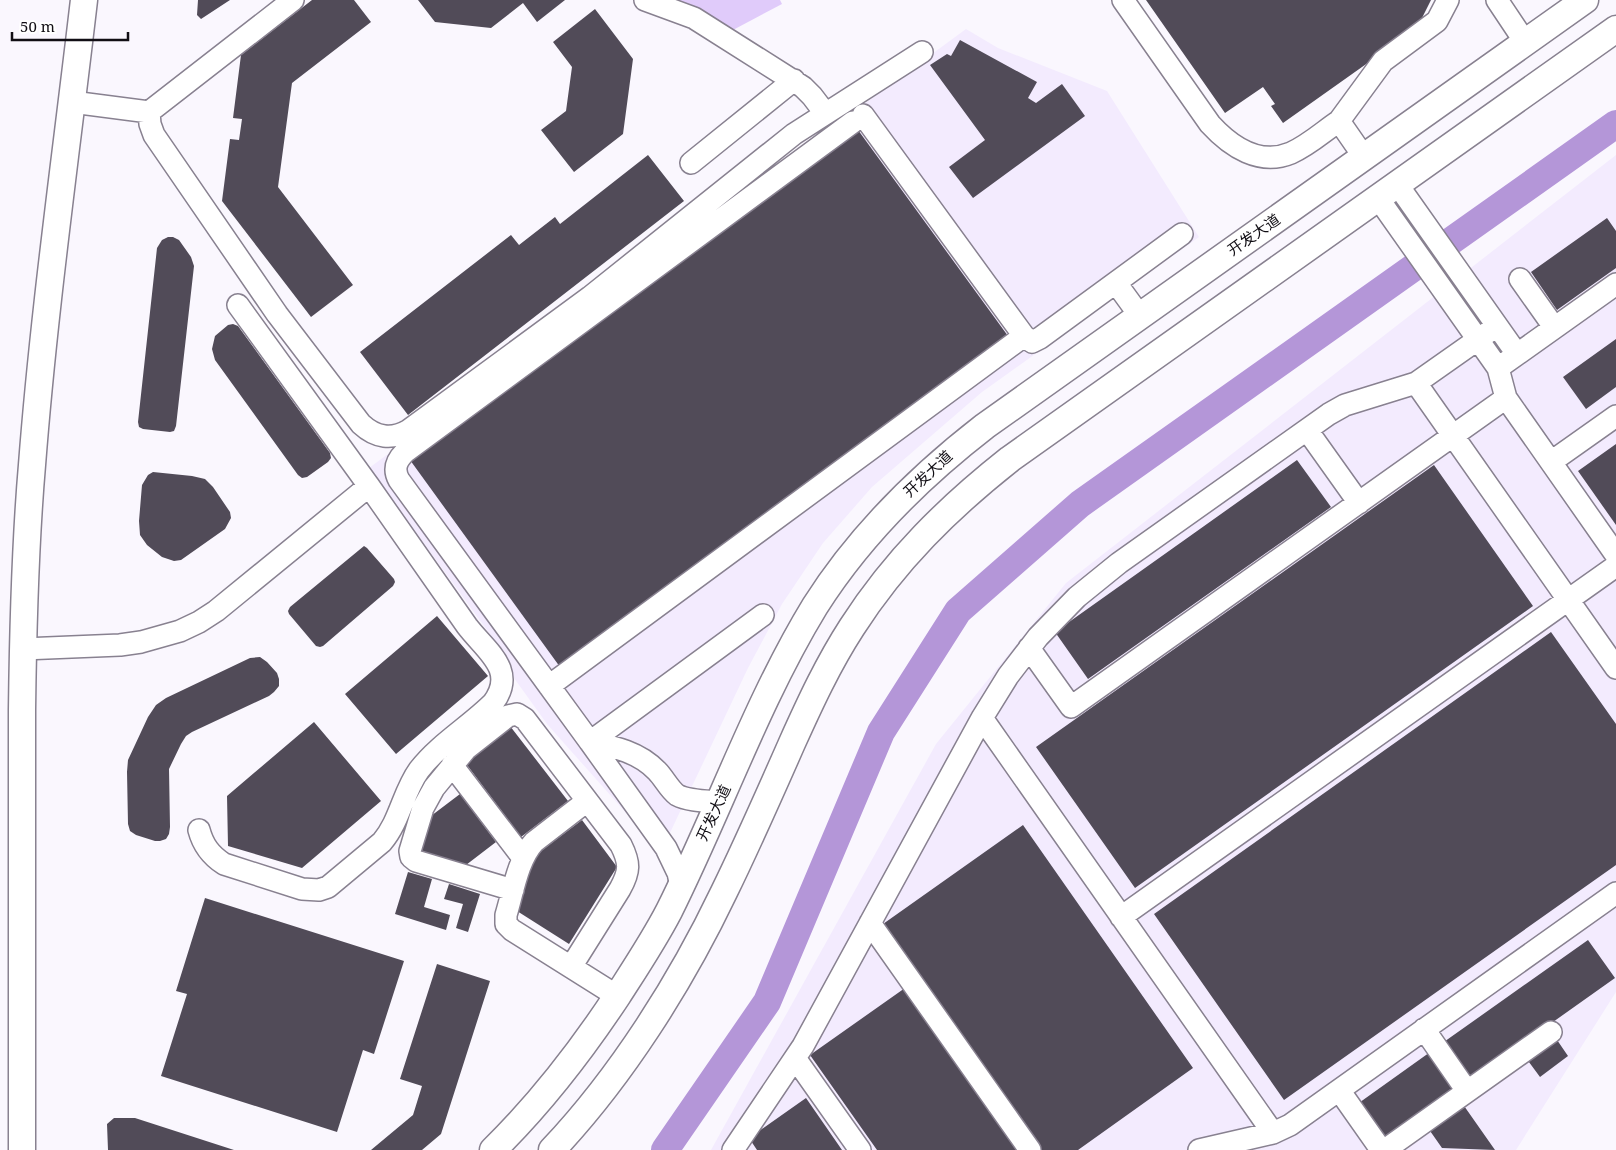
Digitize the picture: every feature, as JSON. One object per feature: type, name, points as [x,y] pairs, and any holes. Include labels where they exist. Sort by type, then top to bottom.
[{"type":"main road","points":[[22,1150],[31,649],[44,528],[80,103],[84,0]]},
{"type":"main road","points":[[80,103],[100,0]]},
{"type":"main road","name":"开发大道","points":[[493,1150],[523,1120],[577,1055],[647,950],[681,886],[776,677],[795,640],[816,605],[840,571],[892,507],[952,451],[985,426],[1585,0]]},
{"type":"main road","points":[[552,1150],[583,1115],[610,1080],[636,1044],[683,971],[724,892],[832,661],[873,596],[923,536],[950,509],[1010,459],[1616,30]]},
{"type":"main road","points":[[31,649],[38,1150]]},
{"type":"lane","points":[[80,103],[149,112],[293,0]]},
{"type":"lane","points":[[645,0],[694,18],[794,80],[812,96],[825,113]]},
{"type":"lane","points":[[1123,0],[1210,124],[1227,141],[1243,151],[1266,157],[1290,153],[1300,148],[1339,120],[1383,61],[1437,21],[1448,0]]},
{"type":"lane","points":[[1497,0],[1525,42]]},
{"type":"lane","points":[[149,112],[150,124],[154,135],[277,314],[361,424],[373,433],[386,437],[401,435],[409,430],[590,297],[766,155],[825,113],[922,52]]},
{"type":"lane","points":[[691,163],[794,80]]},
{"type":"lane","points":[[681,886],[678,873],[666,848],[399,480],[396,474],[396,466],[399,458],[858,119],[1024,336],[1032,342],[1182,234]]},
{"type":"lane","points":[[1339,120],[1364,157]]},
{"type":"lane","points":[[1388,191],[1423,220],[1516,354]]},
{"type":"lane","points":[[1388,191],[1404,234],[1498,368],[1506,398],[1616,555]]},
{"type":"lane","points":[[1520,279],[1554,327]]},
{"type":"lane","points":[[1116,283],[1140,316]]},
{"type":"lane","points":[[1498,368],[1616,284]]},
{"type":"lane","points":[[199,830],[204,846],[224,864],[302,889],[319,890],[328,886],[388,834],[412,781],[419,770],[437,751],[489,707],[496,698],[502,683],[502,673],[498,662],[472,633],[369,486],[238,305]]},
{"type":"lane","points":[[738,1148],[803,1046],[982,718],[1008,676],[1038,637],[1077,597],[1119,563],[1307,430],[1345,405],[1416,383],[1496,326]]},
{"type":"lane","points":[[549,686],[1024,336]]},
{"type":"lane","points":[[1416,383],[1616,668]]},
{"type":"lane","points":[[1030,648],[1071,707],[1506,398]]},
{"type":"lane","points":[[1551,462],[1616,416]]},
{"type":"lane","points":[[1307,430],[1358,503]]},
{"type":"lane","points":[[31,649],[141,642],[167,635],[199,622],[222,606],[369,486]]},
{"type":"lane","points":[[1121,917],[1616,566]]},
{"type":"lane","points":[[590,742],[763,615]]},
{"type":"lane","points":[[513,890],[416,861],[411,858],[410,851],[426,803],[434,788],[452,765],[474,742],[508,716],[517,714],[525,719],[626,854],[628,866],[626,878],[572,967]]},
{"type":"lane","points":[[982,718],[1273,1133]]},
{"type":"lane","points":[[590,742],[614,747],[637,756],[657,772],[678,795],[686,798],[719,802]]},
{"type":"lane","points":[[452,765],[523,858]]},
{"type":"lane","points":[[587,801],[534,842],[528,849],[523,858],[513,890],[506,915],[506,924],[512,930],[617,996]]},
{"type":"lane","points":[[1199,1150],[1273,1133],[1290,1125],[1616,893]]},
{"type":"lane","points":[[870,923],[1030,1150]]},
{"type":"lane","points":[[1424,1029],[1467,1091]]},
{"type":"lane","points":[[1339,1090],[1377,1144],[1382,1148],[1389,1146],[1551,1032]]},
{"type":"lane","points":[[795,1058],[860,1150]]},
{"type":"shaded area","points":[[678,0],[780,0],[782,4],[733,30]]},
{"type":"shaded area","points":[[966,29],[998,48],[1107,91],[1199,237],[982,392],[872,487],[823,543],[782,604],[748,668],[659,856],[652,842],[547,724],[514,678],[508,659],[369,468]]},
{"type":"shaded area","points":[[1616,155],[1616,992],[1516,1150],[711,1150],[936,744],[1066,583]]},
{"type":"building","points":[[198,0],[230,0],[201,19],[197,15]]},
{"type":"building","points":[[312,0],[354,0],[371,22],[292,83],[278,187],[353,285],[311,317],[222,201],[230,139],[239,140],[242,119],[233,118],[241,55]]},
{"type":"building","points":[[418,0],[565,0],[537,22],[523,3],[491,28],[435,22]]},
{"type":"building","points":[[1146,0],[1431,0],[1417,28],[1283,123],[1271,106],[1275,104],[1263,87],[1225,113]]},
{"type":"building","points":[[595,9],[633,59],[623,134],[574,172],[541,130],[566,111],[572,67],[553,42]]},
{"type":"building","points":[[960,40],[1037,82],[1028,98],[1036,103],[1062,84],[1085,116],[973,198],[949,167],[985,140],[930,65],[947,54],[951,56]]},
{"type":"building","points":[[858,130],[1008,336],[560,667],[410,460]]},
{"type":"building","points":[[648,155],[684,201],[408,415],[360,352],[511,235],[519,245],[555,217],[560,224]]},
{"type":"building","points":[[1607,218],[1616,231],[1616,268],[1557,310],[1531,272]]},
{"type":"building","points":[[168,237],[179,240],[191,257],[194,266],[176,426],[174,431],[170,432],[143,429],[139,427],[138,422],[157,248],[162,240]]},
{"type":"building","points":[[228,325],[238,326],[330,453],[331,458],[328,462],[307,477],[302,478],[298,475],[215,360],[212,349],[215,336]]},
{"type":"building","points":[[1616,339],[1616,387],[1586,409],[1563,377]]},
{"type":"building","points":[[1616,444],[1616,525],[1578,471]]},
{"type":"building","points":[[1297,460],[1331,507],[1088,679],[1055,632]]},
{"type":"building","points":[[1434,465],[1533,606],[1135,888],[1036,747]]},
{"type":"building","points":[[153,472],[205,479],[213,487],[230,512],[231,518],[225,529],[181,560],[174,561],[162,557],[147,545],[140,535],[139,521],[142,485],[148,475]]},
{"type":"building","points":[[364,546],[395,582],[393,586],[323,646],[316,646],[288,611],[290,607]]},
{"type":"building","points":[[437,616],[488,676],[396,754],[345,694]]},
{"type":"building","points":[[1551,632],[1616,724],[1616,865],[1284,1100],[1154,914]]},
{"type":"building","points":[[260,657],[277,673],[279,686],[274,692],[192,732],[186,736],[181,744],[169,769],[170,827],[166,839],[155,841],[130,831],[128,824],[128,760],[148,717],[156,705],[166,698],[250,658]]},
{"type":"building","points":[[314,722],[381,801],[302,868],[228,846],[227,796]]},
{"type":"building","points":[[510,726],[568,801],[521,837],[464,761]]},
{"type":"building","points":[[460,794],[496,842],[466,865],[418,851],[427,819]]},
{"type":"building","points":[[582,820],[617,867],[569,944],[517,911],[533,857]]},
{"type":"building","points":[[1023,825],[1193,1068],[1078,1150],[1041,1150],[883,924]]},
{"type":"building","points":[[408,872],[432,879],[424,907],[450,915],[446,930],[395,914]]},
{"type":"building","points":[[449,884],[480,894],[468,932],[456,928],[463,904],[444,899]]},
{"type":"building","points":[[205,898],[404,961],[374,1054],[363,1050],[337,1132],[161,1076],[187,994],[176,991]]},
{"type":"building","points":[[1588,940],[1615,978],[1467,1083],[1441,1044]]},
{"type":"building","points":[[437,964],[490,981],[441,1134],[422,1150],[371,1150],[413,1115],[422,1086],[400,1079]]},
{"type":"building","points":[[905,988],[1018,1150],[877,1150],[810,1055]]},
{"type":"building","points":[[1555,1037],[1568,1056],[1540,1077],[1526,1058]]},
{"type":"building","points":[[1433,1050],[1460,1088],[1382,1143],[1356,1105]]},
{"type":"building","points":[[806,1098],[842,1150],[757,1150],[749,1138]]},
{"type":"building","points":[[1462,1103],[1495,1150],[1442,1148],[1428,1128]]},
{"type":"building","points":[[114,1118],[135,1118],[234,1150],[108,1150],[107,1124]]},
{"type":"waterway","points":[[665,1150],[767,1002],[881,732],[958,611],[1080,504],[1616,124]]}]
